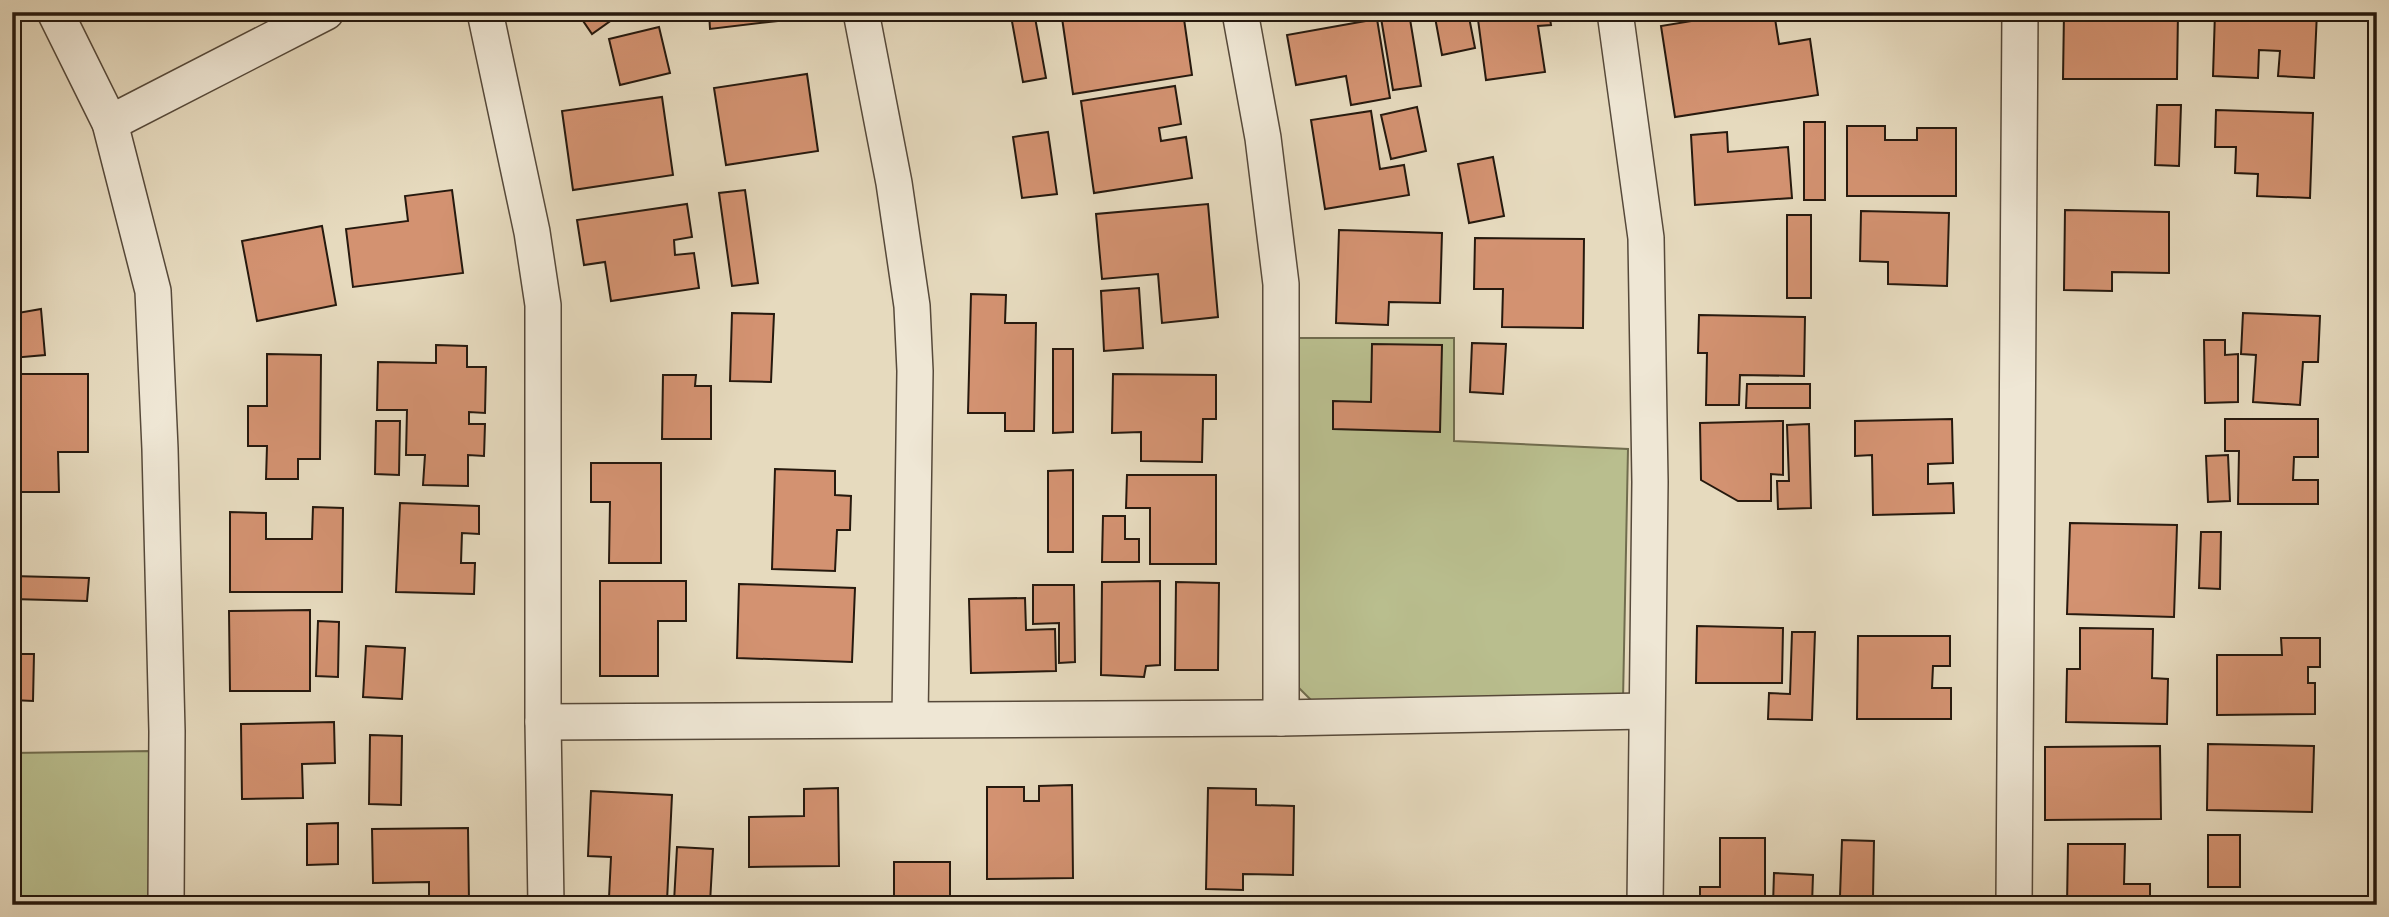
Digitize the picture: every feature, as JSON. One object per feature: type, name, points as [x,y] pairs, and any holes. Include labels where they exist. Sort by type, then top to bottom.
[{"type":"street","points":[[55,12],[110,123],[153,291],[166,704],[166,905]]},
{"type":"street","points":[[110,123],[326,12]]},
{"type":"street","points":[[485,12],[533,232],[543,305],[543,722],[547,905]]},
{"type":"street","points":[[862,12],[894,183],[912,306],[915,370],[910,719]]},
{"type":"street","points":[[1240,12],[1263,138],[1281,284],[1281,718]]},
{"type":"street","points":[[1615,12],[1646,238],[1650,482],[1645,905]]},
{"type":"street","points":[[2014,905],[2020,12]]},
{"type":"street","points":[[543,722],[1281,718],[1646,710]]},
{"type":"green space","points":[[1290,338],[1454,338],[1454,441],[1628,449],[1623,700],[1317,706],[1290,679]]},
{"type":"green space","points":[[151,751],[149,905],[12,905],[12,753]]},
{"type":"building","points":[[577,12],[623,12],[592,34]]},
{"type":"building","points":[[709,12],[776,12],[777,21],[710,29]]},
{"type":"building","points":[[1034,12],[1046,78],[1023,82],[1011,16]]},
{"type":"building","points":[[1091,12],[1183,12],[1192,75],[1073,94],[1062,18]]},
{"type":"building","points":[[1434,12],[1468,12],[1475,48],[1442,55]]},
{"type":"building","points":[[1477,12],[1549,12],[1551,25],[1538,26],[1545,72],[1486,80]]},
{"type":"building","points":[[1746,12],[1774,12],[1779,44],[1810,39],[1818,95],[1675,117],[1661,26]]},
{"type":"building","points":[[2064,12],[2178,12],[2177,79],[2063,79]]},
{"type":"building","points":[[2215,12],[2317,12],[2314,78],[2278,76],[2280,51],[2259,50],[2258,78],[2213,76]]},
{"type":"building","points":[[1409,13],[1421,86],[1393,90],[1381,18]]},
{"type":"building","points":[[1377,19],[1390,98],[1351,105],[1346,76],[1296,85],[1287,35]]},
{"type":"building","points":[[659,27],[670,73],[620,85],[609,39]]},
{"type":"building","points":[[807,74],[818,151],[726,165],[714,88]]},
{"type":"building","points":[[1175,86],[1181,124],[1159,128],[1161,141],[1186,137],[1192,178],[1094,193],[1081,101]]},
{"type":"building","points":[[662,97],[673,175],[573,190],[562,111]]},
{"type":"building","points":[[2157,105],[2181,105],[2179,166],[2155,165]]},
{"type":"building","points":[[1417,107],[1426,151],[1391,159],[1381,115]]},
{"type":"building","points":[[2216,110],[2313,113],[2310,198],[2257,196],[2258,174],[2235,173],[2236,147],[2215,147]]},
{"type":"building","points":[[1371,111],[1380,169],[1404,165],[1409,195],[1325,209],[1311,120]]},
{"type":"building","points":[[1804,122],[1825,122],[1825,200],[1804,200]]},
{"type":"building","points":[[1847,126],[1885,126],[1885,140],[1917,140],[1917,128],[1956,128],[1956,196],[1847,196]]},
{"type":"building","points":[[1048,132],[1057,194],[1022,198],[1013,137]]},
{"type":"building","points":[[1727,132],[1728,152],[1788,147],[1792,198],[1695,205],[1691,135]]},
{"type":"building","points":[[1493,157],[1504,216],[1469,223],[1458,164]]},
{"type":"building","points":[[452,190],[463,273],[353,287],[346,229],[408,221],[405,196]]},
{"type":"building","points":[[745,190],[758,283],[732,286],[719,193]]},
{"type":"building","points":[[687,204],[692,237],[674,240],[675,255],[694,253],[699,288],[611,301],[605,262],[584,265],[577,220]]},
{"type":"building","points":[[1208,204],[1218,317],[1162,323],[1158,274],[1102,279],[1096,214]]},
{"type":"building","points":[[2065,210],[2169,212],[2169,273],[2112,272],[2112,291],[2064,290]]},
{"type":"building","points":[[1861,211],[1949,213],[1947,286],[1888,284],[1888,262],[1860,261]]},
{"type":"building","points":[[1787,215],[1811,215],[1811,298],[1787,298]]},
{"type":"building","points":[[322,226],[336,305],[257,321],[242,241]]},
{"type":"building","points":[[1339,230],[1442,233],[1440,303],[1389,302],[1388,325],[1336,323]]},
{"type":"building","points":[[1475,238],[1584,239],[1583,328],[1502,327],[1503,289],[1474,289]]},
{"type":"building","points":[[1139,288],[1143,348],[1104,351],[1101,291]]},
{"type":"building","points":[[971,294],[1006,295],[1005,323],[1036,323],[1034,431],[1005,431],[1005,413],[968,413]]},
{"type":"building","points":[[41,309],[45,355],[12,358],[12,314]]},
{"type":"building","points":[[732,313],[774,314],[771,382],[730,381]]},
{"type":"building","points":[[2243,313],[2320,316],[2318,362],[2303,362],[2300,405],[2253,402],[2256,355],[2241,354]]},
{"type":"building","points":[[1699,315],[1805,317],[1804,376],[1740,375],[1739,405],[1706,405],[1707,353],[1698,353]]},
{"type":"building","points":[[2204,340],[2225,340],[2225,355],[2238,354],[2238,402],[2205,403]]},
{"type":"building","points":[[1472,343],[1506,344],[1503,394],[1470,392]]},
{"type":"building","points":[[1372,344],[1442,345],[1440,432],[1333,429],[1333,401],[1371,402]]},
{"type":"building","points":[[436,345],[467,346],[467,367],[486,367],[485,413],[469,412],[469,424],[485,424],[484,456],[468,455],[468,486],[423,485],[425,455],[406,455],[407,410],[377,410],[378,362],[436,363]]},
{"type":"building","points":[[1053,349],[1073,349],[1073,432],[1053,433]]},
{"type":"building","points":[[267,354],[321,355],[320,459],[298,459],[298,479],[266,479],[267,446],[248,446],[248,406],[267,406]]},
{"type":"building","points":[[12,374],[88,374],[88,452],[58,452],[59,492],[12,492]]},
{"type":"building","points":[[1113,374],[1216,375],[1216,419],[1203,419],[1202,462],[1141,461],[1141,432],[1112,433]]},
{"type":"building","points":[[663,375],[696,375],[695,386],[711,386],[711,439],[662,439]]},
{"type":"building","points":[[1747,384],[1810,384],[1810,408],[1746,408]]},
{"type":"building","points":[[1952,419],[1953,463],[1928,464],[1928,484],[1953,483],[1954,513],[1873,515],[1872,455],[1855,456],[1855,421]]},
{"type":"building","points":[[2225,419],[2318,419],[2318,457],[2294,457],[2293,480],[2318,480],[2318,504],[2238,504],[2239,451],[2225,451]]},
{"type":"building","points":[[376,421],[400,421],[399,475],[375,474]]},
{"type":"building","points":[[1783,421],[1783,475],[1771,474],[1771,501],[1738,501],[1701,480],[1700,423]]},
{"type":"building","points":[[1809,424],[1811,508],[1778,509],[1777,481],[1789,481],[1787,425]]},
{"type":"building","points":[[2228,455],[2230,501],[2208,502],[2206,456]]},
{"type":"building","points":[[591,463],[661,463],[661,563],[609,563],[610,502],[591,502]]},
{"type":"building","points":[[775,469],[835,471],[835,495],[851,496],[850,530],[837,530],[835,571],[772,569]]},
{"type":"building","points":[[1073,470],[1073,552],[1048,552],[1048,471]]},
{"type":"building","points":[[1127,475],[1216,475],[1216,564],[1150,564],[1150,508],[1126,508]]},
{"type":"building","points":[[400,503],[479,506],[479,534],[462,533],[461,563],[475,563],[474,594],[396,592]]},
{"type":"building","points":[[313,507],[343,508],[342,592],[230,592],[230,512],[266,513],[266,539],[312,539]]},
{"type":"building","points":[[1103,516],[1125,516],[1125,539],[1139,539],[1139,562],[1102,562]]},
{"type":"building","points":[[2070,523],[2177,525],[2174,617],[2067,614]]},
{"type":"building","points":[[2201,532],[2221,532],[2220,589],[2199,588]]},
{"type":"building","points":[[12,576],[89,578],[87,601],[12,599]]},
{"type":"building","points":[[600,581],[686,581],[686,621],[658,621],[658,676],[600,676]]},
{"type":"building","points":[[1160,581],[1160,665],[1146,666],[1144,677],[1101,675],[1102,582]]},
{"type":"building","points":[[1176,582],[1219,583],[1218,670],[1175,670]]},
{"type":"building","points":[[739,584],[855,588],[852,662],[737,658]]},
{"type":"building","points":[[1033,585],[1074,585],[1075,662],[1059,663],[1059,623],[1033,624]]},
{"type":"building","points":[[1025,598],[1026,630],[1055,629],[1056,671],[971,673],[969,599]]},
{"type":"building","points":[[310,610],[310,691],[230,691],[229,611]]},
{"type":"building","points":[[318,621],[339,622],[338,677],[316,676]]},
{"type":"building","points":[[1697,626],[1783,628],[1782,683],[1696,683]]},
{"type":"building","points":[[2080,628],[2153,629],[2152,678],[2168,679],[2167,724],[2066,722],[2067,669],[2080,669]]},
{"type":"building","points":[[1792,632],[1815,632],[1812,720],[1768,719],[1769,693],[1790,694]]},
{"type":"building","points":[[1858,636],[1950,636],[1950,666],[1933,666],[1932,688],[1951,688],[1951,719],[1857,719]]},
{"type":"building","points":[[2281,638],[2320,638],[2320,667],[2308,667],[2308,683],[2315,683],[2315,714],[2217,715],[2217,655],[2282,655]]},
{"type":"building","points":[[366,646],[405,648],[402,699],[363,697]]},
{"type":"building","points":[[12,654],[34,654],[33,701],[12,700]]},
{"type":"building","points":[[334,722],[335,763],[302,764],[303,798],[242,799],[241,724]]},
{"type":"building","points":[[370,735],[402,736],[401,805],[369,804]]},
{"type":"building","points":[[2208,744],[2314,746],[2312,812],[2207,810]]},
{"type":"building","points":[[2160,746],[2161,819],[2045,820],[2045,747]]},
{"type":"building","points":[[1072,785],[1073,878],[987,879],[987,787],[1024,787],[1024,801],[1039,801],[1039,786]]},
{"type":"building","points":[[838,788],[839,866],[749,867],[749,817],[804,816],[804,789]]},
{"type":"building","points":[[1208,788],[1256,789],[1256,805],[1294,806],[1293,875],[1243,874],[1243,890],[1206,889]]},
{"type":"building","points":[[591,791],[672,795],[667,901],[609,898],[611,857],[588,856]]},
{"type":"building","points":[[338,823],[338,864],[307,865],[307,824]]},
{"type":"building","points":[[468,828],[469,902],[429,903],[429,882],[373,883],[372,829]]},
{"type":"building","points":[[2208,835],[2240,835],[2240,887],[2208,887]]},
{"type":"building","points":[[1720,838],[1765,838],[1765,905],[1700,905],[1700,887],[1720,887]]},
{"type":"building","points":[[1842,840],[1874,841],[1873,897],[1840,896]]},
{"type":"building","points":[[2068,844],[2125,844],[2124,884],[2150,884],[2150,905],[2067,905]]},
{"type":"building","points":[[677,847],[713,849],[710,903],[674,902]]},
{"type":"building","points":[[894,862],[950,862],[950,905],[894,905]]},
{"type":"building","points":[[1774,873],[1813,875],[1812,905],[1773,905]]}]
